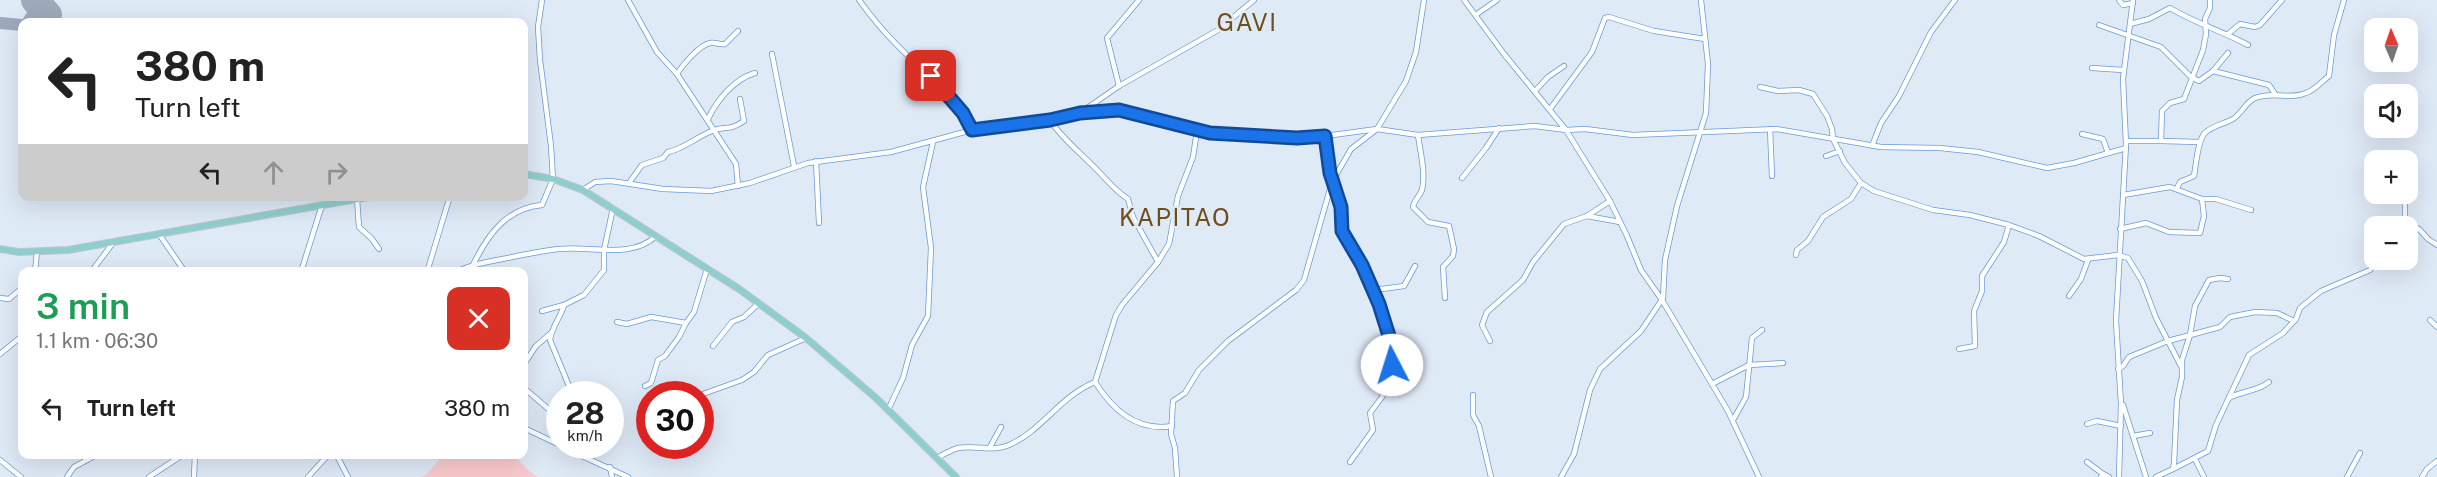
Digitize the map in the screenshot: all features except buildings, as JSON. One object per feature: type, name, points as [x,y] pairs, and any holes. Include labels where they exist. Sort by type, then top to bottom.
[{"type":"main road","points":[[528,175],[553,179],[583,190],[759,303],[806,338],[888,410],[956,477]]},
{"type":"main road","points":[[0,249],[37,252],[68,250],[345,201]]},
{"type":"street","points":[[473,265],[483,246],[500,223],[532,206],[542,205],[553,179],[540,60],[538,27],[542,0]]},
{"type":"street","points":[[628,0],[657,52],[708,120],[736,164],[738,186]]},
{"type":"street","points":[[858,0],[895,44],[941,86],[963,113],[972,130]]},
{"type":"street","points":[[1119,86],[1107,38],[1139,0]]},
{"type":"street","points":[[1080,113],[1119,86],[1218,30],[1254,0]]},
{"type":"street","points":[[1177,477],[1175,448],[1171,434],[1173,401],[1185,393],[1199,370],[1228,341],[1296,290],[1304,280],[1332,182],[1351,150],[1377,129],[1411,69],[1425,0]]},
{"type":"street","points":[[1464,0],[1504,54],[1566,130],[1610,201],[1641,270],[1662,300],[1733,420],[1759,477]]},
{"type":"street","points":[[1477,15],[1497,0]]},
{"type":"street","points":[[1561,477],[1574,454],[1590,390],[1600,369],[1641,331],[1662,300],[1665,260],[1677,206],[1706,113],[1708,90],[1701,0]]},
{"type":"street","points":[[1872,146],[1881,123],[1895,103],[1931,33],[1955,0]]},
{"type":"street","points":[[2119,0],[2123,5],[2133,1],[2123,69],[2126,148],[2118,255],[2116,321],[2121,399],[2119,477]]},
{"type":"street","points":[[2161,141],[2162,111],[2170,102],[2182,100],[2203,50],[2206,34],[2204,26],[2210,0]]},
{"type":"street","points":[[2228,34],[2240,24],[2255,27],[2260,25],[2282,0]]},
{"type":"street","points":[[2177,188],[2180,182],[2194,176],[2199,142],[2207,130],[2238,116],[2247,103],[2257,97],[2275,94],[2294,96],[2307,93],[2329,76],[2334,35],[2343,0]]},
{"type":"street","points":[[2130,24],[2149,20],[2170,8],[2248,45]]},
{"type":"street","points":[[1550,109],[1592,52],[1605,18],[1609,17],[1654,31],[1705,39]]},
{"type":"street","points":[[2099,25],[2161,47],[2191,77],[2199,81],[2213,71],[2228,53]]},
{"type":"street","points":[[676,75],[686,61],[701,48],[711,43],[725,44],[738,31]]},
{"type":"street","points":[[772,54],[794,166]]},
{"type":"street","points":[[1536,91],[1548,77],[1564,66]]},
{"type":"street","points":[[2092,68],[2123,69]]},
{"type":"street","points":[[2213,71],[2269,85],[2275,94]]},
{"type":"street","points":[[708,120],[716,103],[742,77],[755,73]]},
{"type":"street","points":[[1760,87],[1778,91],[1799,90],[1813,94],[1827,116],[1833,139],[1845,163],[1861,183],[1874,192],[1933,210],[1971,215],[2009,225],[2039,236],[2088,260],[2118,255],[2130,259],[2182,368]]},
{"type":"street","points":[[628,183],[642,165],[663,158],[668,152],[677,151],[714,129],[732,128],[744,121],[740,99]]},
{"type":"street","points":[[583,190],[595,182],[611,181],[678,190],[711,191],[738,186],[794,166],[816,161],[891,152],[972,130],[1050,120],[1080,113],[1119,110],[1197,130],[1297,138],[1377,129],[1418,135],[1535,126],[1633,135],[1770,129],[1872,146],[1962,150],[1994,154],[2047,168],[2126,148]]},
{"type":"street","points":[[1050,120],[1112,188],[1128,199],[1133,217],[1158,262]]},
{"type":"street","points":[[1462,178],[1499,128]]},
{"type":"street","points":[[1770,129],[1772,176]]},
{"type":"street","points":[[937,458],[959,448],[1009,446],[1030,433],[1056,407],[1080,389],[1095,382],[1116,315],[1158,262],[1169,244],[1178,196],[1193,157],[1197,130]]},
{"type":"street","points":[[2082,134],[2103,139],[2108,153]]},
{"type":"street","points":[[1418,135],[1422,165],[1422,191],[1413,207],[1428,222],[1449,226],[1454,240],[1453,256],[1443,267],[1445,298]]},
{"type":"street","points":[[1325,136],[1332,182],[1341,207],[1342,231],[1374,290],[1390,339],[1392,365],[1386,389],[1370,413],[1373,430],[1350,462]]},
{"type":"street","points":[[2126,141],[2199,142]]},
{"type":"street","points":[[888,410],[903,378],[912,345],[927,316],[931,248],[923,187],[933,142]]},
{"type":"street","points":[[1826,156],[1840,151]]},
{"type":"street","points":[[816,161],[819,223]]},
{"type":"street","points":[[1796,255],[1797,249],[1808,241],[1823,217],[1851,199],[1861,183]]},
{"type":"street","points":[[2123,195],[2157,188],[2177,188],[2202,199],[2216,200],[2251,210]]},
{"type":"street","points":[[2120,229],[2146,223],[2169,232],[2200,233],[2204,216],[2202,199]]},
{"type":"street","points":[[357,201],[359,227],[379,249]]},
{"type":"street","points":[[429,267],[448,201]]},
{"type":"street","points":[[1490,341],[1482,325],[1487,312],[1523,280],[1533,262],[1564,224],[1587,216],[1610,201]]},
{"type":"street","points":[[303,267],[322,205]]},
{"type":"street","points":[[542,311],[564,304],[586,293],[604,270],[604,250],[613,208]]},
{"type":"street","points":[[1587,216],[1620,222]]},
{"type":"street","points":[[1959,349],[1975,346],[1974,311],[1982,291],[1982,276],[2004,242],[2009,225]]},
{"type":"street","points":[[2418,229],[2437,244]]},
{"type":"street","points":[[159,234],[182,267]]},
{"type":"street","points":[[468,267],[560,248],[604,250],[636,248],[649,242],[656,235]]},
{"type":"street","points":[[95,267],[112,243]]},
{"type":"street","points":[[36,267],[37,252]]},
{"type":"street","points":[[2069,296],[2081,279],[2088,260]]},
{"type":"street","points":[[1374,290],[1404,286],[1416,266]]},
{"type":"street","points":[[652,381],[658,360],[679,337],[694,312],[707,269]]},
{"type":"street","points":[[2156,477],[2208,452],[2216,425],[2249,355],[2275,339],[2295,321],[2300,308],[2321,291],[2370,270]]},
{"type":"street","points":[[2173,469],[2182,368],[2195,306],[2209,280],[2228,279]]},
{"type":"street","points":[[0,298],[9,299],[18,291]]},
{"type":"street","points":[[713,346],[732,322],[744,317],[759,303]]},
{"type":"street","points":[[528,358],[559,321],[564,304]]},
{"type":"street","points":[[2118,369],[2124,366],[2129,357],[2168,341],[2220,327],[2230,317],[2255,312],[2280,313],[2295,321]]},
{"type":"street","points":[[617,322],[627,324],[651,317],[686,323]]},
{"type":"street","points":[[2430,320],[2437,327]]},
{"type":"street","points":[[1733,420],[1746,397],[1752,338],[1762,330]]},
{"type":"street","points":[[551,333],[552,348],[567,381]]},
{"type":"street","points":[[714,390],[742,380],[754,372],[768,355],[806,338]]},
{"type":"street","points":[[0,354],[18,339]]},
{"type":"street","points":[[1712,384],[1749,364],[1783,363]]},
{"type":"street","points":[[1095,382],[1128,419],[1162,428],[1171,434]]},
{"type":"street","points":[[2229,398],[2240,392],[2263,387],[2269,382]]},
{"type":"street","points":[[528,391],[546,407]]},
{"type":"street","points":[[1473,394],[1473,415],[1479,426],[1491,477]]},
{"type":"street","points":[[2121,399],[2146,477]]},
{"type":"street","points":[[2087,424],[2097,421],[2121,426]]},
{"type":"street","points":[[1162,428],[1172,426]]},
{"type":"street","points":[[990,447],[1001,427]]},
{"type":"street","points":[[528,430],[546,438]]},
{"type":"street","points":[[2133,436],[2151,433]]},
{"type":"street","points":[[2347,477],[2360,453]]},
{"type":"street","points":[[67,477],[74,467],[89,459]]},
{"type":"street","points":[[150,477],[177,459]]},
{"type":"street","points":[[194,477],[195,459]]},
{"type":"street","points":[[308,477],[324,459]]},
{"type":"street","points":[[339,459],[348,477]]},
{"type":"street","points":[[592,459],[628,477]]},
{"type":"street","points":[[2195,459],[2204,477]]},
{"type":"street","points":[[0,460],[21,477]]},
{"type":"street","points":[[2422,477],[2427,469],[2437,461]]},
{"type":"street","points":[[2087,462],[2104,476]]},
{"type":"street","points":[[610,467],[612,477]]},
{"type":"shaded area","points":[[440,459],[518,459],[538,477],[421,477],[427,474]]},
{"type":"taxiway","points":[[31,18],[39,5]]},
{"type":"taxiway","points":[[0,23],[18,25]]},
{"type":"runway","points":[[35,0],[48,15]]},
{"type":"district","name":"GAVI","points":[[1247,23]]},
{"type":"district","name":"KAPITAO","points":[[1175,218]]},
{"type":"route","points":[[931,76],[963,113],[972,130],[1002,128],[1102,110],[1119,110],[1210,133],[1297,138],[1325,136],[1332,182],[1341,207],[1342,231],[1374,290],[1390,339],[1392,365]]}]
